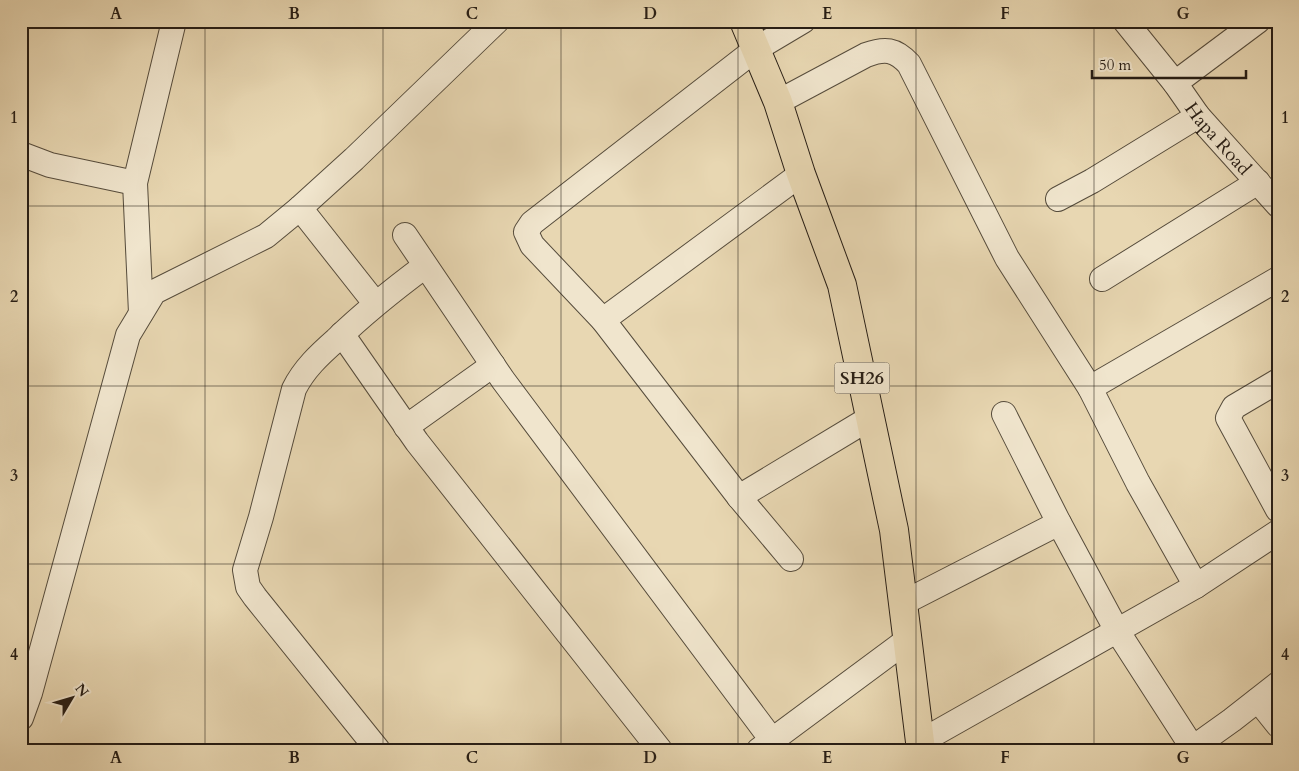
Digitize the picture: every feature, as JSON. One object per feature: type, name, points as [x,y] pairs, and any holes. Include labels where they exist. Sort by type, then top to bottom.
[{"type":"main road","name":"SH26","points":[[744,21],[778,102],[801,174],[842,284],[894,530],[920,746]]},
{"type":"street","points":[[141,313],[135,183],[174,21]]},
{"type":"street","points":[[21,718],[35,675],[128,334],[154,292],[266,236],[300,208],[497,21]]},
{"type":"street","points":[[791,559],[738,497],[603,320],[532,245],[526,232],[528,227],[756,48],[803,21]]},
{"type":"street","name":"Hapa Road","points":[[1125,21],[1175,83],[1198,116],[1271,194]]},
{"type":"street","points":[[1175,83],[1258,21]]},
{"type":"street","points":[[778,102],[866,55],[878,51],[891,51],[901,56],[909,64],[1008,258],[1090,388],[1138,483],[1196,586]]},
{"type":"street","points":[[1058,199],[1092,181],[1198,116]]},
{"type":"street","points":[[21,154],[50,165],[135,183]]},
{"type":"street","points":[[603,320],[801,174]]},
{"type":"street","points":[[1102,279],[1271,194]]},
{"type":"street","points":[[300,208],[375,304]]},
{"type":"street","points":[[405,235],[492,365],[766,745],[906,641]]},
{"type":"street","points":[[378,750],[255,597],[248,587],[245,570],[261,517],[294,389],[307,368],[342,334],[375,304],[425,266]]},
{"type":"street","points":[[1090,388],[1278,279]]},
{"type":"street","points":[[342,334],[406,427],[660,750]]},
{"type":"street","points":[[406,427],[492,365]]},
{"type":"street","points":[[1278,380],[1234,407],[1228,418],[1278,510]]},
{"type":"street","points":[[1004,414],[1117,632],[1192,749],[1278,684]]},
{"type":"street","points":[[738,497],[870,418]]},
{"type":"street","points":[[902,603],[1059,523]]},
{"type":"street","points":[[920,746],[1196,586],[1278,532]]},
{"type":"street","points":[[1258,700],[1278,725]]}]
